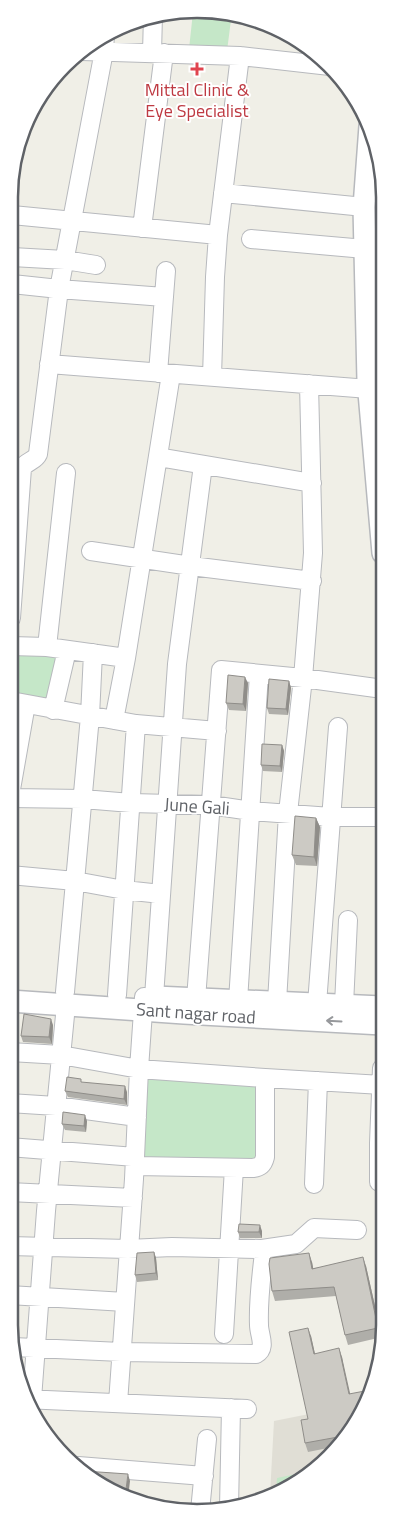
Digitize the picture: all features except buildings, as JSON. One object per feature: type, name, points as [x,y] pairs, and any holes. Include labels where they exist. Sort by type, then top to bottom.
[{"type":"street","points":[[142,228],[158,53],[155,23]]},
{"type":"street","points":[[105,43],[158,53],[240,56],[318,65]]},
{"type":"street","points":[[18,523],[22,468],[26,462],[38,454],[59,290],[105,43]]},
{"type":"street","points":[[212,377],[218,236],[240,56]]},
{"type":"street","points":[[370,152],[371,257],[375,336],[369,389],[376,471]]},
{"type":"street","points":[[223,193],[371,198]]},
{"type":"street","points":[[18,216],[218,236]]},
{"type":"street","points":[[251,239],[371,257]]},
{"type":"street","points":[[18,257],[96,264]]},
{"type":"street","points":[[114,720],[126,658],[158,457],[165,373],[164,297],[166,271]]},
{"type":"street","points":[[18,285],[59,290],[164,297]]},
{"type":"street","points":[[49,364],[369,389]]},
{"type":"street","points":[[277,1002],[288,813],[312,581],[309,384]]},
{"type":"street","points":[[158,457],[312,483]]},
{"type":"street","points":[[118,1403],[135,1161],[139,1069],[161,894],[177,664],[203,465]]},
{"type":"street","points":[[47,647],[66,473]]},
{"type":"street","points":[[91,551],[142,560],[312,581]]},
{"type":"street","points":[[18,646],[47,647],[126,658]]},
{"type":"street","points":[[53,710],[67,650]]},
{"type":"street","points":[[29,1390],[36,1348],[43,1247],[90,716],[93,653]]},
{"type":"street","points":[[196,999],[221,670],[303,678],[376,689]]},
{"type":"street","points":[[238,1001],[260,674]]},
{"type":"street","points":[[18,703],[136,724],[217,731]]},
{"type":"street","points":[[117,995],[136,724]]},
{"type":"street","points":[[317,1004],[338,727]]},
{"type":"street","name":"June Gali","points":[[18,797],[211,805],[251,812],[331,817],[376,817]]},
{"type":"street","points":[[18,876],[75,881],[124,890],[161,894]]},
{"type":"street","points":[[344,1005],[348,920]]},
{"type":"street","name":"Sant nagar road","points":[[18,989],[66,998],[147,1002],[376,1023]]},
{"type":"street","name":"Sant nagar road","points":[[18,1001],[117,995],[147,1002],[196,999],[376,1007]]},
{"type":"street","points":[[18,1052],[61,1055],[139,1069],[376,1085]]},
{"type":"street","points":[[18,1147],[52,1149],[135,1161],[234,1168],[260,1167],[264,1163],[265,1158],[265,1078]]},
{"type":"street","points":[[314,1184],[318,1081]]},
{"type":"street","points":[[18,1104],[56,1106],[137,1117]]},
{"type":"street","points":[[224,1334],[234,1168]]},
{"type":"street","points":[[18,1192],[132,1198]]},
{"type":"street","points":[[18,1246],[128,1249],[172,1247],[262,1249],[296,1244],[314,1228],[357,1230]]},
{"type":"street","points":[[19,1347],[250,1355],[260,1352],[262,1344],[258,1312],[264,1253],[262,1249]]},
{"type":"street","points":[[18,1296],[125,1302]]},
{"type":"street","points":[[34,1399],[239,1408],[230,1501]]},
{"type":"street","points":[[201,1504],[206,1439]]},
{"type":"street","points":[[88,1467],[204,1476]]},
{"type":"shaded area","points":[[358,1404],[346,1425],[324,1452],[297,1474],[270,1489],[274,1421]]},
{"type":"green space","points":[[192,18],[231,21],[227,51],[189,49]]},
{"type":"green space","points":[[18,649],[63,652],[50,707],[18,700]]},
{"type":"green space","points":[[144,1079],[260,1083],[257,1163],[140,1158]]},
{"type":"green space","points":[[297,1474],[276,1486],[277,1478]]},
{"type":"place","name":"Mittal Clinic & Eye Specialist","points":[[197,69]]}]
